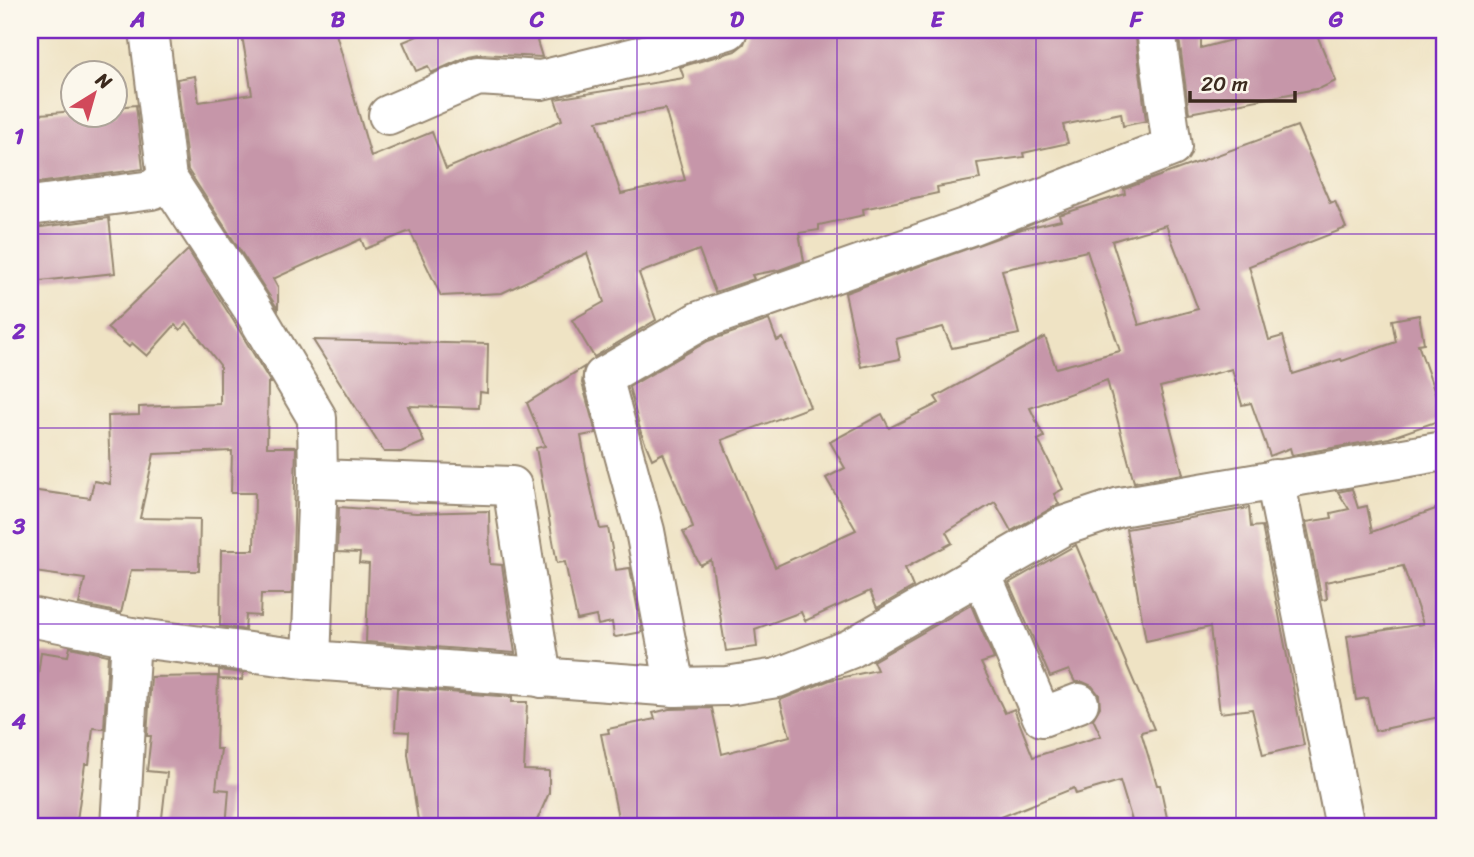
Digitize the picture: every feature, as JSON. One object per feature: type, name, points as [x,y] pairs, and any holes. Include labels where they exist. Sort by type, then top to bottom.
[{"type":"street","points":[[149,30],[167,178],[252,308],[317,418],[318,479],[311,660]]},
{"type":"street","points":[[388,115],[478,76],[541,80],[652,53],[728,30]]},
{"type":"street","points":[[675,687],[646,531],[603,377],[699,321],[970,226],[1172,146],[1156,30]]},
{"type":"street","points":[[30,206],[152,190],[167,178]]},
{"type":"street","points":[[30,618],[131,637],[311,660],[675,687],[727,686],[777,678],[850,649],[1063,526],[1120,508],[1444,451]]},
{"type":"street","points":[[318,479],[512,485],[542,678]]},
{"type":"street","points":[[1275,480],[1345,827]]},
{"type":"street","points":[[981,573],[1042,717],[1079,703]]},
{"type":"street","points":[[121,827],[131,637]]},
{"type":"building","points":[[241,30],[335,30],[371,157],[432,132],[446,169],[562,120],[555,99],[684,78],[680,67],[735,51],[744,44],[749,30],[1135,30],[1146,121],[1123,126],[1121,113],[1063,125],[1068,143],[1023,153],[1024,157],[977,163],[980,179],[937,187],[938,193],[863,209],[864,215],[819,225],[819,230],[799,233],[804,261],[779,270],[752,275],[754,279],[715,292],[699,250],[639,273],[656,320],[594,357],[572,320],[604,302],[587,253],[502,293],[441,296],[410,231],[365,249],[361,239],[273,279],[278,288],[278,309],[188,170],[177,79],[195,76],[199,102],[252,94]],"holes":[[[665,109],[685,180],[621,194],[597,121]]]},
{"type":"building","points":[[432,30],[563,30],[537,41],[542,57],[479,54],[431,73],[428,66],[416,71],[403,42]]},
{"type":"building","points":[[1178,30],[1201,30],[1201,48],[1269,30],[1315,30],[1336,81],[1321,88],[1189,113]]},
{"type":"building","points":[[136,105],[143,169],[30,184],[30,115],[60,112],[60,130],[130,130],[130,106]]},
{"type":"building","points":[[1297,126],[1330,203],[1335,201],[1346,228],[1249,266],[1269,340],[1283,336],[1293,374],[1341,359],[1342,361],[1396,342],[1392,320],[1419,315],[1424,343],[1418,344],[1444,419],[1389,438],[1292,455],[1290,448],[1270,456],[1251,403],[1242,405],[1232,369],[1160,387],[1183,474],[1134,482],[1107,380],[1030,408],[1044,437],[1038,440],[1063,489],[1054,494],[1059,504],[1011,531],[995,502],[946,532],[952,543],[905,568],[913,587],[877,608],[870,591],[805,621],[801,612],[755,629],[757,647],[726,651],[711,560],[700,565],[683,532],[693,528],[690,518],[663,453],[652,459],[641,433],[629,387],[708,341],[769,320],[777,341],[783,338],[810,407],[722,440],[775,567],[856,530],[826,478],[845,468],[830,442],[882,414],[889,428],[939,403],[935,397],[1045,337],[1056,368],[1120,351],[1087,251],[1002,270],[1019,334],[952,348],[943,327],[896,339],[900,359],[861,367],[845,293],[1022,229],[1061,220],[1059,215],[1125,194],[1124,189]],"holes":[[[1166,225],[1198,309],[1139,325],[1112,241]]]},
{"type":"building","points":[[109,218],[115,273],[40,281],[34,228]]},
{"type":"building","points":[[188,250],[271,383],[268,383],[267,447],[296,447],[292,594],[261,594],[260,616],[246,615],[245,630],[220,626],[221,550],[254,550],[255,493],[231,493],[232,451],[154,454],[140,518],[200,519],[199,571],[131,570],[121,613],[79,604],[85,579],[34,572],[36,558],[30,557],[30,490],[90,498],[94,481],[110,484],[108,416],[139,415],[139,407],[220,404],[220,365],[187,323],[180,330],[175,325],[147,356],[132,343],[129,347],[107,328]]},
{"type":"building","points":[[313,340],[488,344],[487,393],[480,392],[479,408],[408,406],[424,442],[401,452],[384,452]]},
{"type":"building","points":[[584,367],[582,383],[596,433],[581,436],[587,471],[600,529],[608,528],[616,570],[630,568],[642,632],[616,637],[612,622],[598,625],[596,616],[577,620],[565,562],[557,563],[536,448],[545,446],[527,403]]},
{"type":"building","points":[[1352,489],[1358,508],[1367,506],[1372,532],[1444,506],[1444,716],[1375,731],[1367,698],[1356,700],[1347,636],[1423,624],[1403,566],[1325,582],[1327,599],[1322,600],[1306,522],[1332,518],[1331,513],[1349,509],[1338,492]]},
{"type":"building","points":[[339,507],[416,513],[489,511],[490,564],[502,565],[515,653],[366,642],[369,564],[359,563],[360,553],[337,552]]},
{"type":"building","points":[[1249,508],[1251,527],[1262,526],[1304,745],[1263,755],[1252,709],[1220,713],[1210,627],[1146,641],[1126,529]]},
{"type":"building","points":[[1076,545],[1154,729],[1141,732],[1157,785],[1160,785],[1169,827],[1134,827],[1120,781],[1076,794],[1074,788],[996,819],[1000,827],[620,827],[601,734],[609,733],[608,729],[655,719],[653,713],[669,709],[712,708],[722,754],[790,736],[780,700],[830,680],[877,670],[873,661],[971,605],[994,659],[981,663],[1005,713],[1014,709],[1033,757],[1101,736],[1093,719],[1100,707],[1099,695],[1092,686],[1075,682],[1069,670],[1050,677],[1009,583]]},
{"type":"building","points":[[70,647],[108,655],[104,729],[93,728],[89,764],[85,764],[76,827],[30,827],[30,721],[41,652],[68,656]]},
{"type":"building","points":[[219,670],[243,673],[242,680],[219,679]]},
{"type":"building","points":[[218,676],[216,749],[221,749],[216,789],[229,790],[226,827],[161,827],[167,773],[147,771],[151,736],[147,736],[151,677]]},
{"type":"building","points":[[397,688],[512,697],[512,702],[527,702],[524,770],[549,771],[549,793],[534,827],[419,827],[408,754],[409,732],[395,731]]}]
